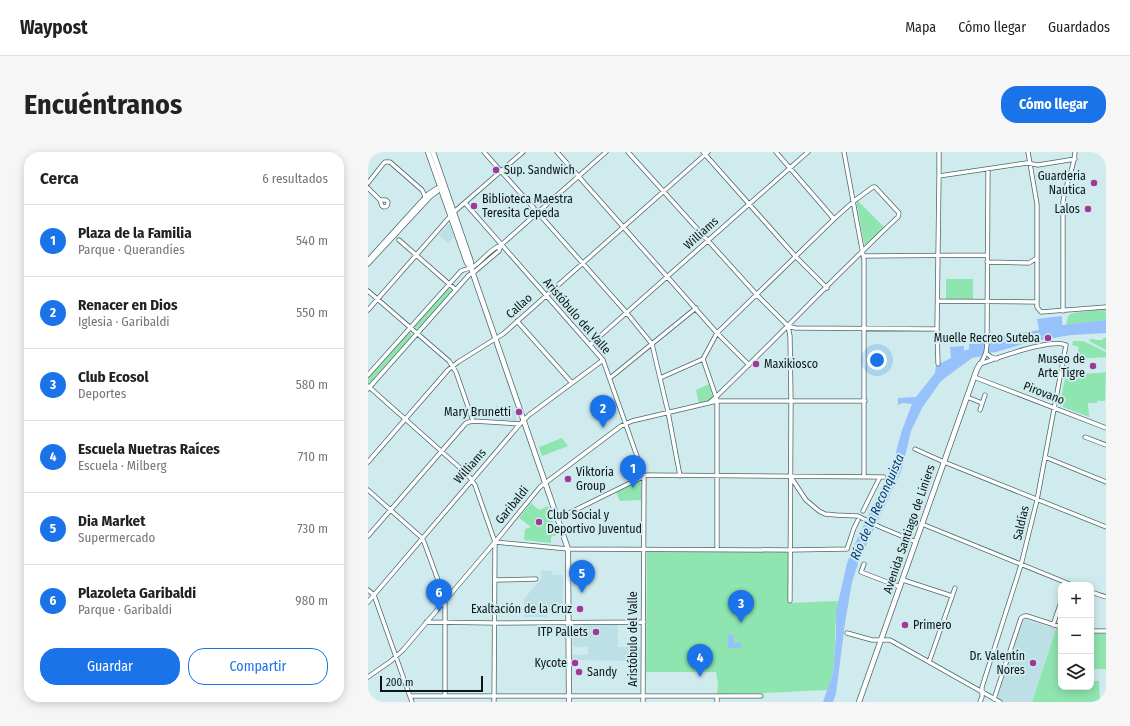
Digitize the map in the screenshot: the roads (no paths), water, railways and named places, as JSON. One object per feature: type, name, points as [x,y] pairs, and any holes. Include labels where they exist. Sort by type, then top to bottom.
[{"type":"main road","points":[[428,152],[467,263],[472,270]]},
{"type":"main road","points":[[433,152],[471,262],[472,270],[522,423],[568,549],[569,702]]},
{"type":"main road","name":"Avenida Santiago de Liniers","points":[[859,702],[966,397],[980,364]]},
{"type":"street","points":[[484,152],[626,312],[652,344],[668,412],[680,476]]},
{"type":"street","points":[[368,310],[417,256],[454,212],[523,152]]},
{"type":"street","points":[[557,152],[622,227],[749,365]]},
{"type":"street","points":[[494,702],[495,542],[475,485],[468,475],[368,388],[456,290],[472,270],[498,251],[501,245],[606,152]]},
{"type":"street","points":[[628,152],[757,295],[788,326],[795,328],[937,329]]},
{"type":"street","points":[[776,152],[834,219]]},
{"type":"street","name":"Williams","points":[[590,345],[808,152]]},
{"type":"street","points":[[844,152],[864,256],[864,476]]},
{"type":"street","points":[[938,364],[939,152]]},
{"type":"street","points":[[1028,152],[1038,204],[1037,307],[1039,311],[1106,306]]},
{"type":"street","points":[[1063,310],[1063,202],[1075,159],[1075,152]]},
{"type":"street","points":[[705,153],[748,204],[826,288]]},
{"type":"street","name":"Callao","points":[[368,462],[448,370],[503,334],[705,153]]},
{"type":"street","points":[[939,176],[1027,163],[1038,165],[1075,159]]},
{"type":"street","points":[[368,182],[385,162],[390,162],[422,190],[425,200]]},
{"type":"street","points":[[988,169],[988,301],[986,353],[997,359]]},
{"type":"street","points":[[660,378],[703,359],[718,333],[834,219],[854,201],[875,187],[899,213],[898,217],[716,399]]},
{"type":"street","points":[[368,189],[380,200]]},
{"type":"street","points":[[368,260],[425,200],[438,190]]},
{"type":"street","points":[[368,264],[425,200]]},
{"type":"street","name":"Aristóbulo del Valle","points":[[464,203],[603,360],[610,378],[644,476],[643,702]]},
{"type":"street","points":[[399,240],[456,290]]},
{"type":"street","points":[[864,256],[987,255]]},
{"type":"street","points":[[987,262],[1029,263],[1037,258]]},
{"type":"street","points":[[368,375],[461,271],[465,269],[472,270]]},
{"type":"street","points":[[368,291],[453,366],[473,421]]},
{"type":"street","points":[[938,301],[1037,302]]},
{"type":"street","points":[[610,378],[696,308]]},
{"type":"street","points":[[517,321],[572,383]]},
{"type":"street","points":[[788,326],[790,336],[791,401],[790,601]]},
{"type":"street","name":"Saldías","points":[[980,702],[982,697],[982,687],[1021,565],[1037,500],[1066,345],[1059,343],[1036,347],[997,359]]},
{"type":"street","name":"Avenida Santiago de Liniers","points":[[980,364],[985,358],[986,353]]},
{"type":"street","points":[[703,359],[716,399],[717,550]]},
{"type":"street","points":[[980,364],[997,359]]},
{"type":"street","name":"Williams","points":[[368,602],[529,415],[603,360]]},
{"type":"street","name":"Pirovano","points":[[974,377],[1106,428]]},
{"type":"street","points":[[980,410],[985,395]]},
{"type":"street","points":[[966,397],[982,403]]},
{"type":"street","name":"Garibaldi","points":[[368,677],[396,657],[495,542],[540,487],[621,426],[632,421],[710,402],[716,399],[865,401]]},
{"type":"street","points":[[368,536],[466,423],[473,421],[522,423]]},
{"type":"street","points":[[1085,437],[1106,445]]},
{"type":"street","points":[[915,449],[1106,527]]},
{"type":"street","points":[[1045,457],[1106,482]]},
{"type":"street","points":[[557,519],[644,476],[882,477],[863,511]]},
{"type":"street","points":[[790,476],[806,500],[819,511],[825,514],[855,515],[916,542]]},
{"type":"street","points":[[368,490],[422,538],[424,542],[445,600],[444,696]]},
{"type":"street","points":[[495,542],[568,549],[847,549],[854,528],[860,518]]},
{"type":"street","points":[[922,524],[1062,582]]},
{"type":"street","points":[[864,564],[861,572],[900,587]]},
{"type":"street","points":[[495,580],[536,579]]},
{"type":"street","points":[[903,580],[952,596]]},
{"type":"street","points":[[929,662],[955,588]]},
{"type":"street","points":[[368,590],[374,595],[412,702]]},
{"type":"street","points":[[1094,593],[1106,597]]},
{"type":"street","points":[[1053,625],[1058,611]]},
{"type":"street","points":[[994,699],[1022,616],[1027,616],[1058,626]]},
{"type":"street","points":[[426,622],[644,622]]},
{"type":"street","points":[[1094,631],[1106,631]]},
{"type":"street","points":[[847,633],[872,640],[890,640],[1000,702]]},
{"type":"street","points":[[410,696],[760,696]]},
{"type":"street","points":[[717,696],[717,702]]},
{"type":"street","points":[[368,697],[373,702]]},
{"type":"water","name":"Río de la Reconquista","points":[[1062,316],[1062,325],[1106,320],[1106,333],[1071,335],[1030,342],[996,352],[984,353],[982,356],[972,358],[941,381],[922,408],[911,431],[902,469],[859,561],[852,582],[836,694],[833,702],[823,702],[833,673],[836,612],[847,563],[877,497],[892,470],[902,430],[912,404],[903,403],[898,405],[898,398],[916,397],[935,373],[936,366],[951,358],[950,347],[964,346],[964,351],[969,349],[969,340],[974,339],[974,342],[990,343],[994,338],[1039,330],[1037,319]]},
{"type":"water","points":[[728,635],[734,635],[734,643],[741,643],[741,648],[728,648]]},
{"type":"place","name":"Sup. Sandwich","points":[[496,170]]},
{"type":"place","name":"Guarderia Nautica","points":[[1094,183]]},
{"type":"place","name":"Biblioteca Maestra Teresita Cepeda","points":[[474,206]]},
{"type":"place","name":"Lalos","points":[[1088,209]]},
{"type":"place","name":"Muelle Recreo Suteba","points":[[1048,338]]},
{"type":"place","name":"Maxikiosco","points":[[756,364]]},
{"type":"place","name":"Museo de Arte Tigre","points":[[1093,366]]},
{"type":"place","name":"Mary Brunetti","points":[[519,412]]},
{"type":"place","name":"Renacer en Dios","points":[[603,428]]},
{"type":"place","name":"Viktoria Group","points":[[568,479]]},
{"type":"place","name":"Plaza de la Familia","points":[[633,488]]},
{"type":"place","name":"Club Social y Deportivo Juventud","points":[[539,522]]},
{"type":"place","name":"Dia Market","points":[[582,593]]},
{"type":"place","name":"Exaltación de la Cruz","points":[[580,609]]},
{"type":"place","name":"Plazoleta Garibaldi","points":[[439,612]]},
{"type":"place","name":"Club Ecosol","points":[[741,623]]},
{"type":"place","name":"Primero","points":[[905,625]]},
{"type":"place","name":"ITP Pallets","points":[[596,632]]},
{"type":"place","name":"Kycote","points":[[575,663]]},
{"type":"place","name":"Dr. Valentín Nores","points":[[1033,663]]},
{"type":"place","name":"Sandy","points":[[579,672]]},
{"type":"place","name":"Escuela Nuetras Raíces","points":[[700,677]]}]
